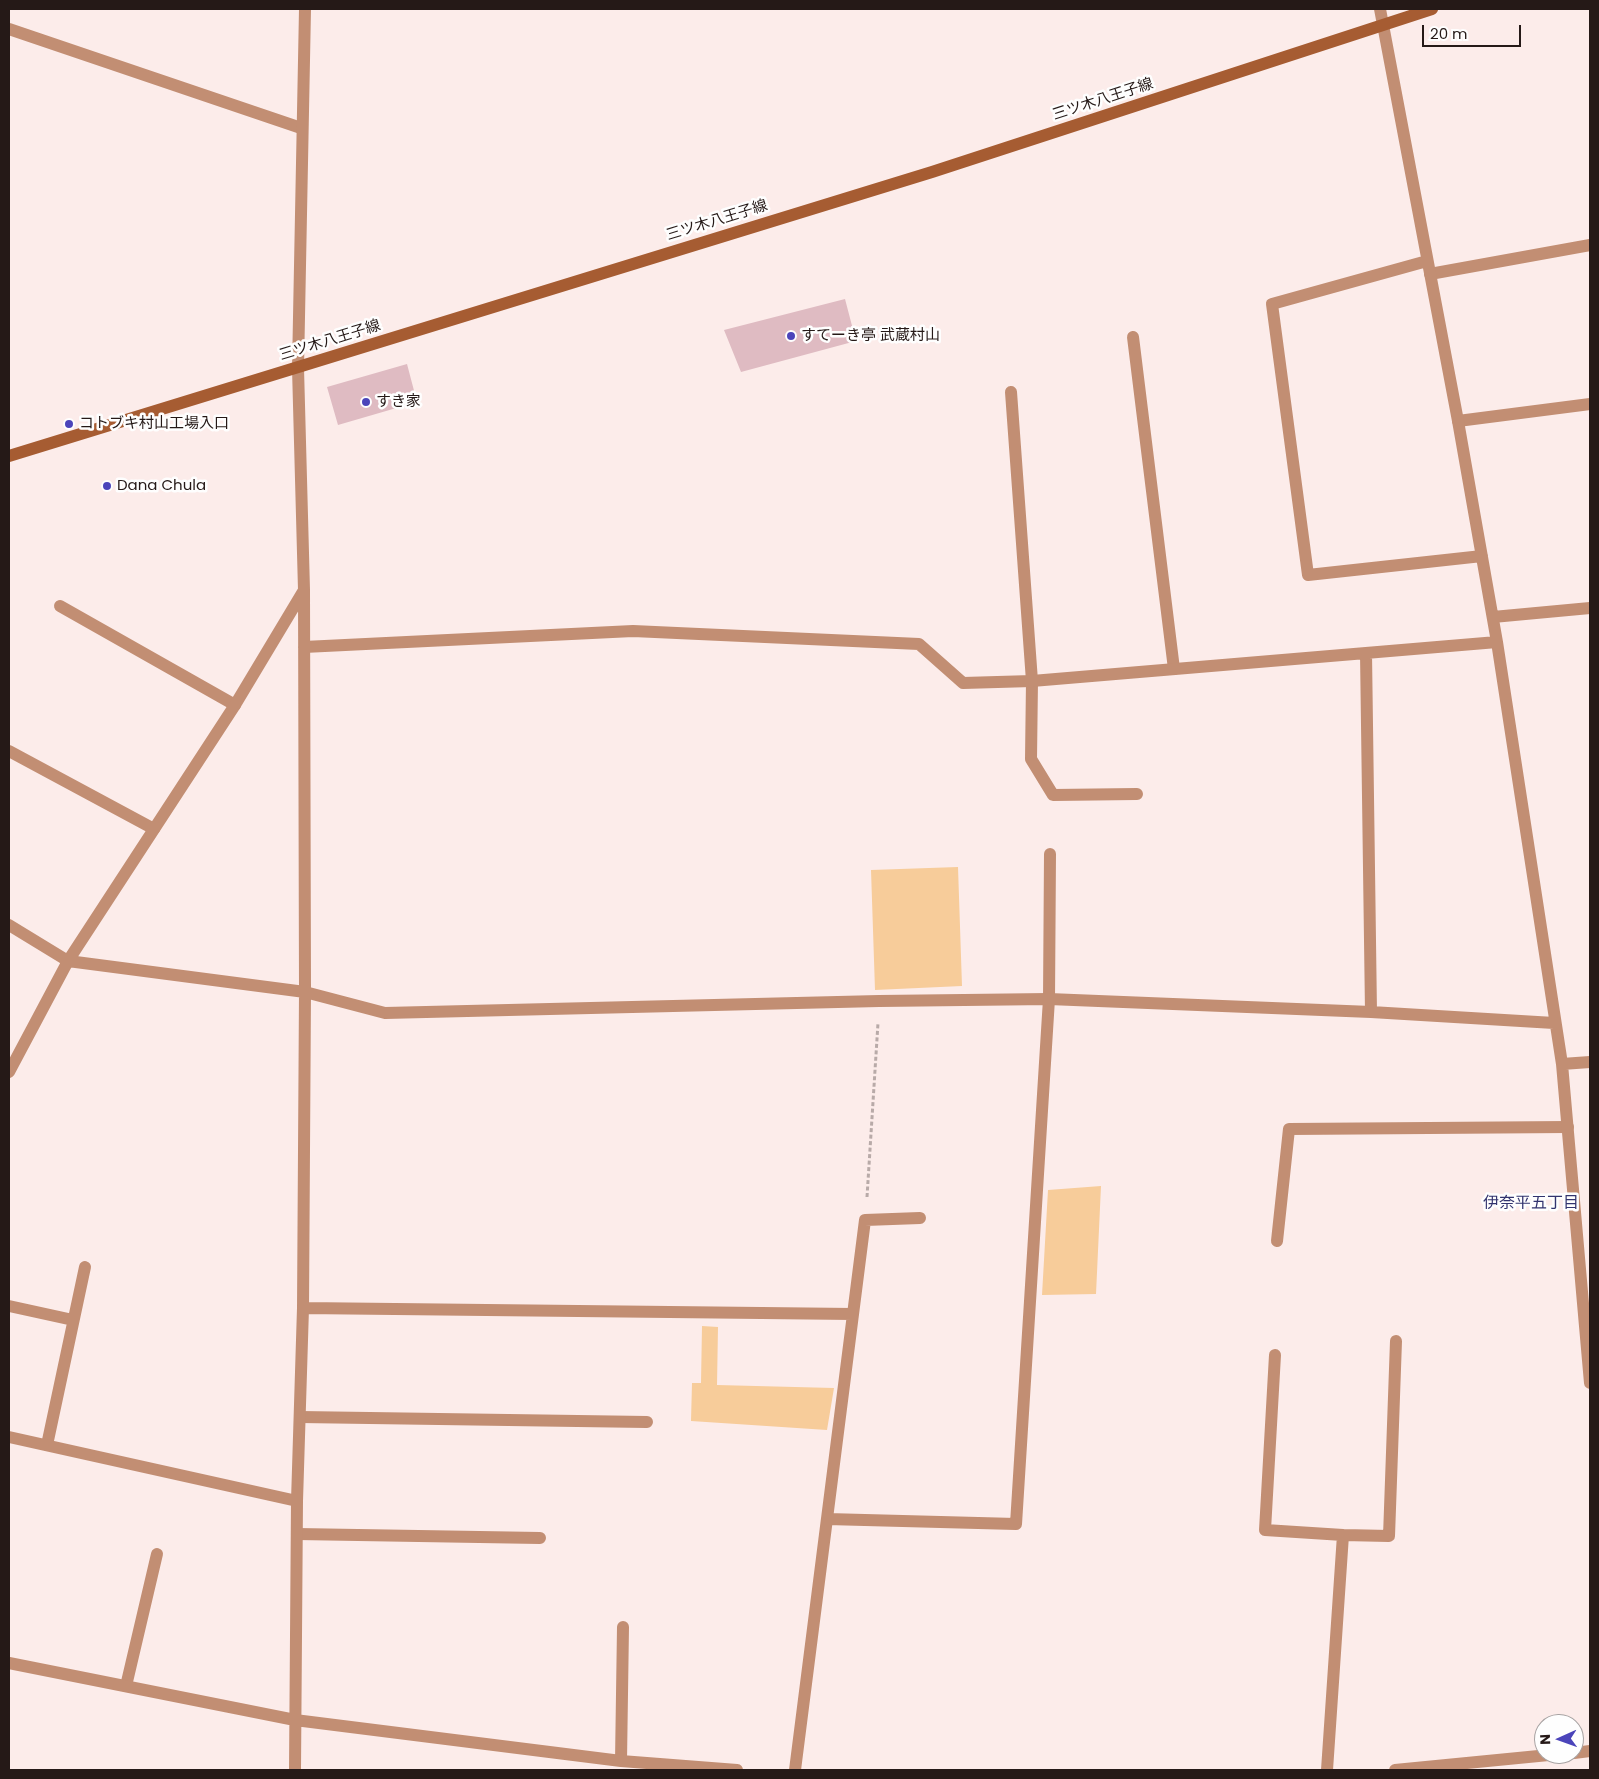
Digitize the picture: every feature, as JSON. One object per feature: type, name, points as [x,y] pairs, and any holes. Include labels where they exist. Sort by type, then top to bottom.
[{"type":"main road","name":"三ツ木八王子線","points":[[9,456],[932,172],[1432,9]]},
{"type":"street","points":[[295,1770],[297,1501],[303,1308],[305,992],[304,590],[298,368],[304,9]]},
{"type":"street","points":[[1380,9],[1458,421],[1497,642],[1554,1023],[1562,1064],[1585,1261],[1590,1383]]},
{"type":"street","points":[[9,29],[302,128]]},
{"type":"street","points":[[1482,556],[1308,575],[1272,304],[1428,268],[1590,245]]},
{"type":"street","points":[[1133,337],[1174,669]]},
{"type":"street","points":[[1011,392],[1032,681],[1031,759],[1053,794],[1137,794]]},
{"type":"street","points":[[1458,421],[1590,404]]},
{"type":"street","points":[[9,1072],[68,961],[235,705],[304,590]]},
{"type":"street","points":[[60,606],[235,705]]},
{"type":"street","points":[[1492,617],[1590,608]]},
{"type":"street","points":[[304,647],[633,631],[919,644],[963,683],[1032,681],[1497,642]]},
{"type":"street","points":[[1366,653],[1371,1012]]},
{"type":"street","points":[[9,751],[154,829]]},
{"type":"street","points":[[827,1519],[1016,1524],[1050,1000],[1050,854]]},
{"type":"street","points":[[9,925],[68,961],[305,992],[386,1013],[879,1000],[1050,1000],[1371,1012],[1554,1023]]},
{"type":"street","points":[[1562,1064],[1590,1062]]},
{"type":"street","points":[[1277,1241],[1289,1130],[1568,1127]]},
{"type":"street","points":[[795,1770],[865,1220],[920,1218]]},
{"type":"street","points":[[47,1446],[84,1267]]},
{"type":"street","points":[[9,1306],[73,1320]]},
{"type":"street","points":[[303,1308],[853,1314]]},
{"type":"street","points":[[1275,1355],[1265,1530],[1389,1536],[1396,1341]]},
{"type":"street","points":[[300,1417],[647,1422]]},
{"type":"street","points":[[9,1437],[297,1501]]},
{"type":"street","points":[[297,1534],[540,1538]]},
{"type":"street","points":[[1327,1770],[1343,1534]]},
{"type":"street","points":[[126,1686],[158,1554]]},
{"type":"street","points":[[621,1760],[623,1628]]},
{"type":"street","points":[[9,1663],[295,1720],[621,1760],[737,1770]]},
{"type":"street","points":[[1394,1770],[1534,1756]]},
{"type":"path","points":[[865,1220],[879,1000]]},
{"type":"shaded area","points":[[958,867],[962,986],[875,990],[871,870]]},
{"type":"shaded area","points":[[1101,1186],[1096,1294],[1042,1295],[1048,1190]]},
{"type":"shaded area","points":[[702,1326],[718,1327],[717,1385],[834,1388],[827,1430],[691,1421],[692,1383],[701,1383]]},
{"type":"building","name":"すてーき亭 武蔵村山","points":[[845,299],[856,341],[741,372],[724,330]]},
{"type":"building","points":[[407,364],[417,402],[338,425],[327,387]]},
{"type":"place","name":"すてーき亭 武蔵村山","points":[[791,336]]},
{"type":"place","name":"すき家","points":[[366,402]]},
{"type":"place","name":"コトブキ村山工場入口","points":[[69,424]]},
{"type":"place","name":"Dana Chula","points":[[107,486]]},
{"type":"district","name":"伊奈平五丁目","points":[[1531,1204]]}]
